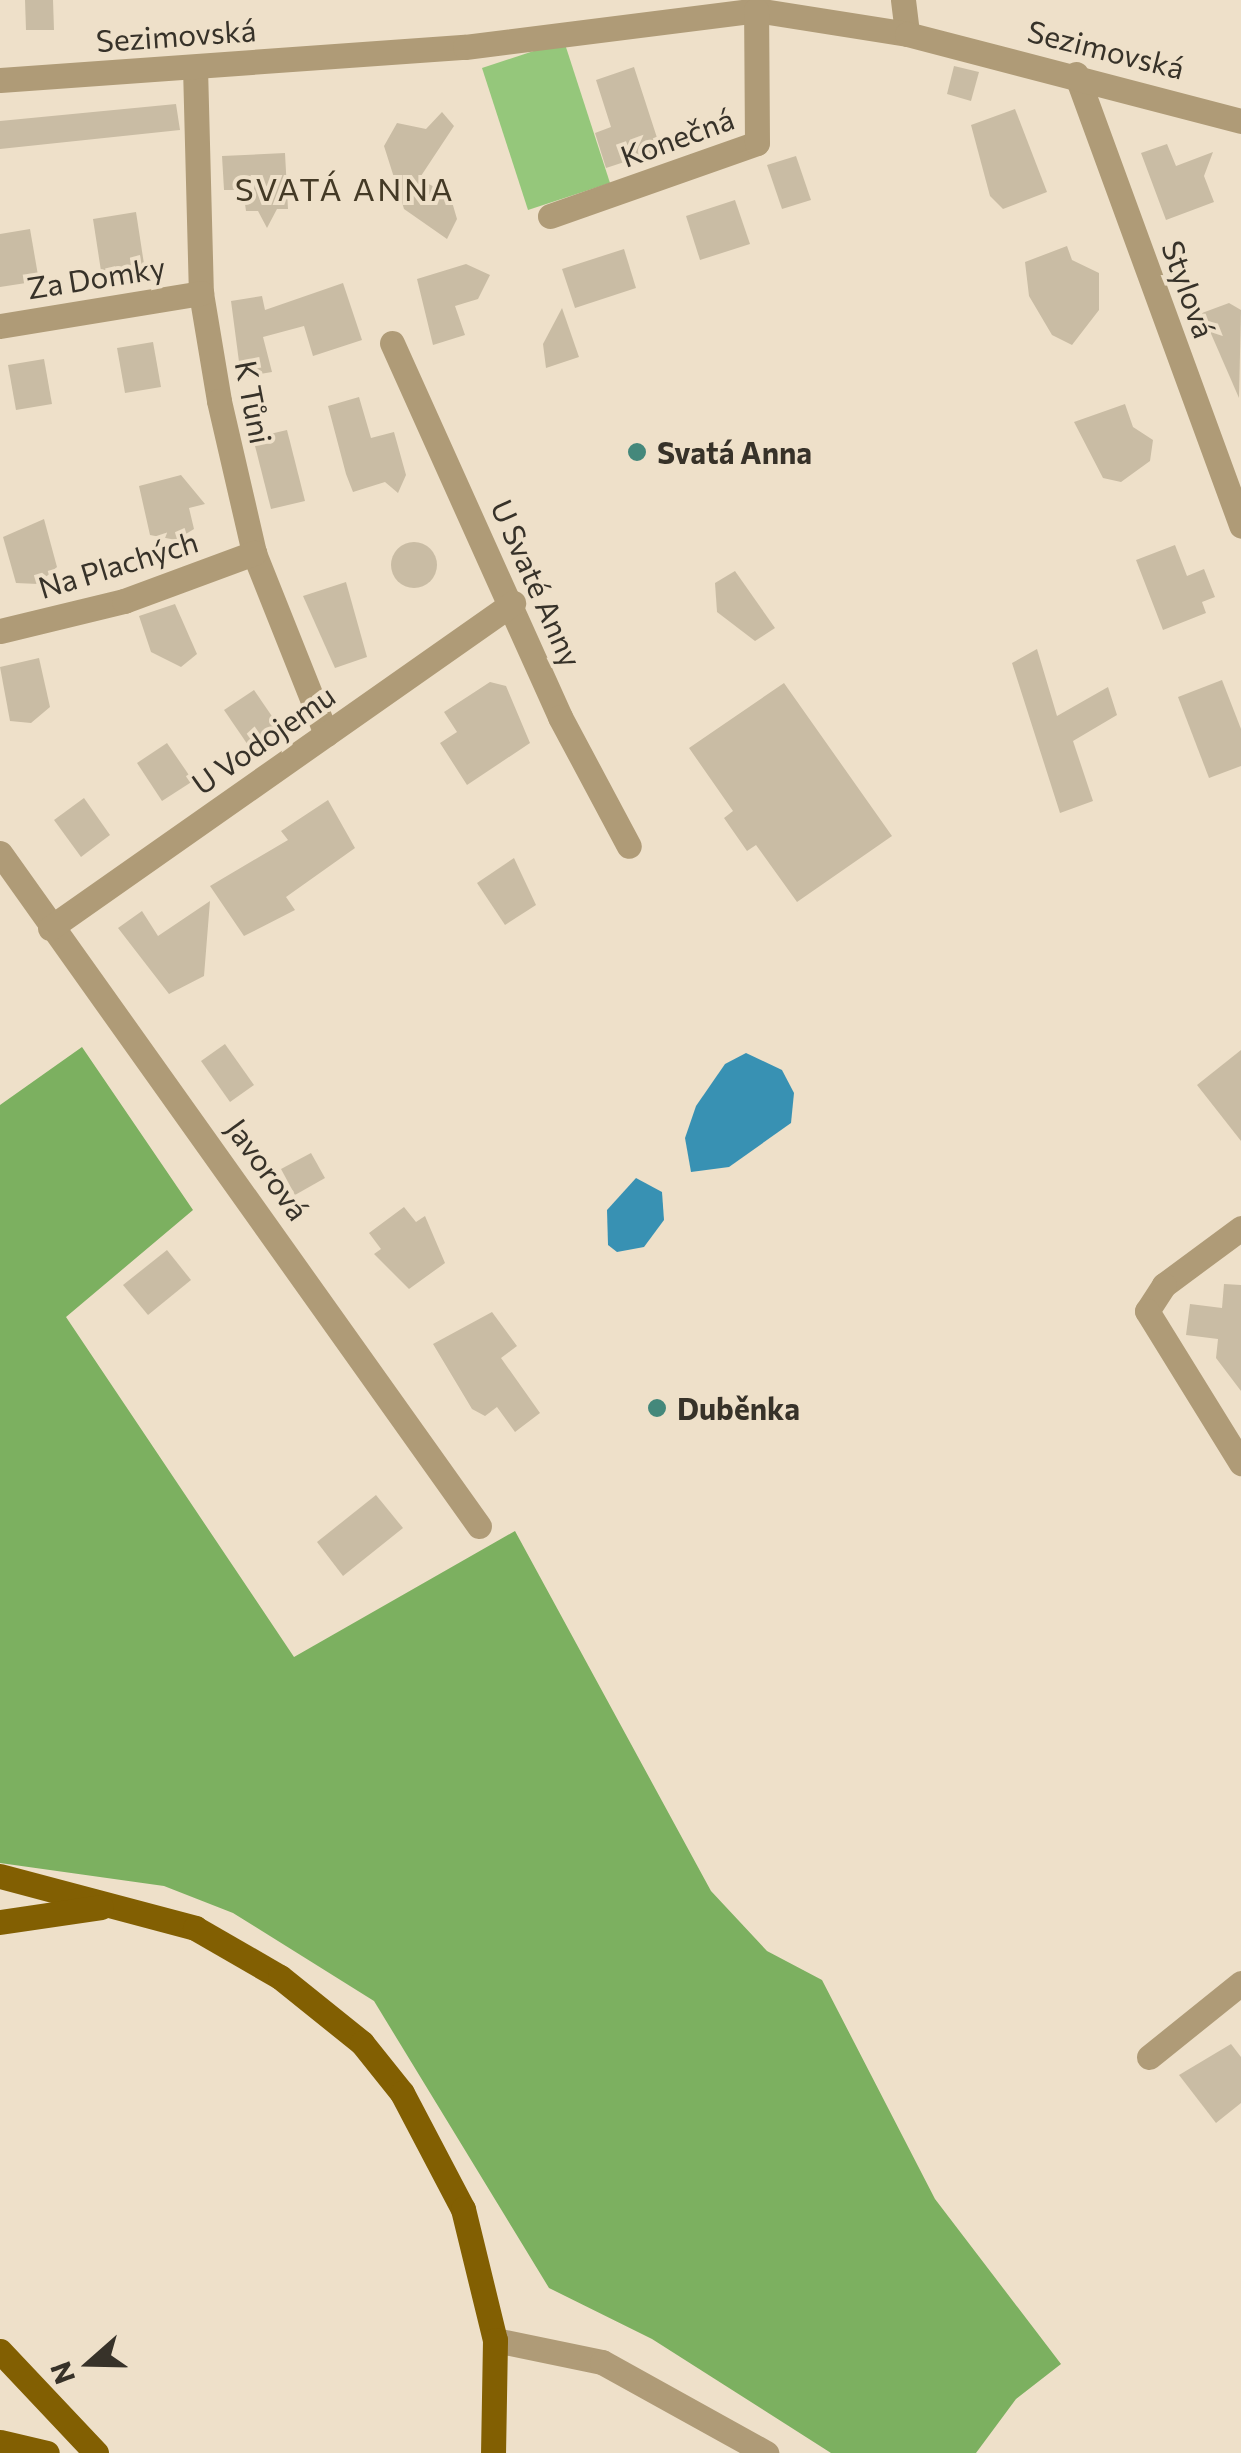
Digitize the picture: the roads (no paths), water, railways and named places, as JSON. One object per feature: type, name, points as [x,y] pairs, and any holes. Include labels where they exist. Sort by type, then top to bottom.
[{"type":"main road","points":[[0,1876],[136,1908],[195,1928],[280,1977],[362,2043],[402,2094],[464,2209],[496,2340],[494,2453]]},
{"type":"main road","points":[[0,1922],[79,1906],[136,1908]]},
{"type":"main road","points":[[0,2351],[96,2453]]},
{"type":"main road","points":[[0,2442],[47,2453]]},
{"type":"street","points":[[902,0],[907,34]]},
{"type":"street","name":"Sezimovská","points":[[0,80],[465,47],[756,10],[907,34],[1076,74],[1241,121]]},
{"type":"street","name":"Konečná","points":[[550,216],[756,143],[756,10]]},
{"type":"street","name":"K Tůni","points":[[194,67],[202,293],[254,553],[326,734]]},
{"type":"street","name":"Stylová","points":[[1076,74],[1241,526]]},
{"type":"street","name":"Za Domky","points":[[0,326],[202,293]]},
{"type":"street","name":"U Svaté Anny","points":[[392,343],[629,846]]},
{"type":"street","name":"Na Plachých","points":[[0,631],[124,601],[254,553]]},
{"type":"street","name":"U Vodojemu","points":[[50,928],[513,603]]},
{"type":"street","name":"Javorová","points":[[0,853],[479,1526]]},
{"type":"street","points":[[1241,1228],[1164,1285],[1146,1311],[1241,1464]]},
{"type":"street","points":[[1149,2058],[1241,1984]]},
{"type":"street","points":[[496,2340],[602,2362],[766,2453]]},
{"type":"water","points":[[746,1053],[782,1070],[794,1093],[791,1123],[729,1167],[691,1172],[685,1138],[696,1106],[725,1064]]},
{"type":"water","points":[[636,1178],[662,1192],[664,1220],[644,1247],[617,1252],[608,1245],[607,1210]]},
{"type":"place","name":"Svatá Anna","points":[[637,452]]},
{"type":"place","name":"Duběnka","points":[[657,1408]]},
{"type":"district","name":"SVATÁ ANNA","points":[[345,188]]}]
